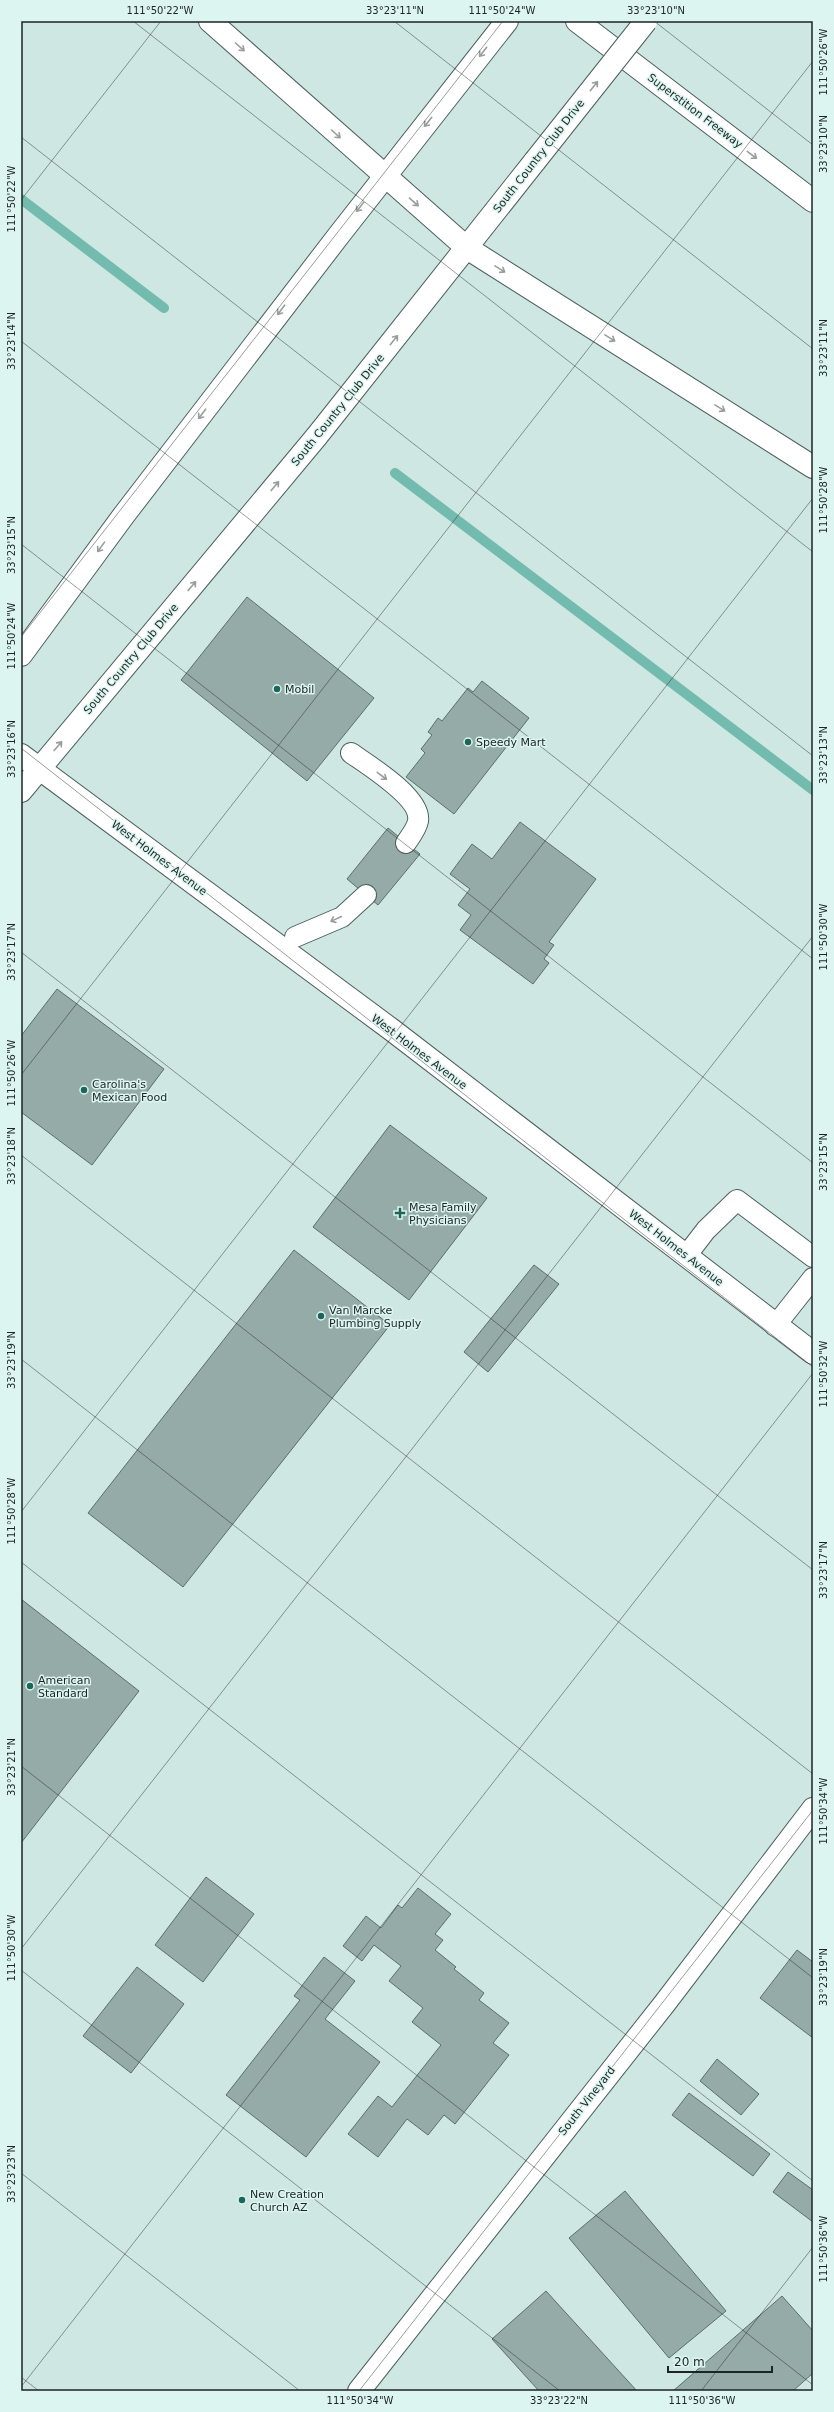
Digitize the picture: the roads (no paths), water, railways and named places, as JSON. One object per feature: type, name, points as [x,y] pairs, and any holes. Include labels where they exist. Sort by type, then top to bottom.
[{"type":"main road","points":[[210,21],[467,248],[813,467]]},
{"type":"main road","points":[[21,655],[129,509],[384,176],[453,91],[507,21]]},
{"type":"main road","name":"Superstition Freeway","points":[[577,21],[813,201]]},
{"type":"main road","name":"South Country Club Drive","points":[[21,791],[317,436],[646,21]]},
{"type":"main road","name":"West Holmes Avenue","points":[[21,755],[392,1030],[775,1326],[813,1353]]},
{"type":"main road","name":"South Vineyard","points":[[359,2391],[665,2003],[813,1810]]},
{"type":"lane","points":[[351,753],[396,787],[416,807],[418,821],[406,843]]},
{"type":"lane","points":[[295,937],[342,916],[366,895]]},
{"type":"lane","points":[[686,1256],[706,1230],[737,1200],[813,1256]]},
{"type":"lane","points":[[775,1326],[813,1278]]},
{"type":"waterway","points":[[21,199],[164,308]]},
{"type":"waterway","points":[[395,473],[813,790]]},
{"type":"place","name":"Mobil","points":[[277,689]]},
{"type":"place","name":"Speedy Mart","points":[[468,742]]},
{"type":"place","name":"Carolina's Mexican Food","points":[[84,1090]]},
{"type":"place","name":"Mesa Family Physicians","points":[[400,1213]]},
{"type":"place","name":"Van Marcke Plumbing Supply","points":[[321,1316]]},
{"type":"place","name":"American Standard","points":[[30,1686]]},
{"type":"place","name":"New Creation Church AZ","points":[[242,2200]]}]
